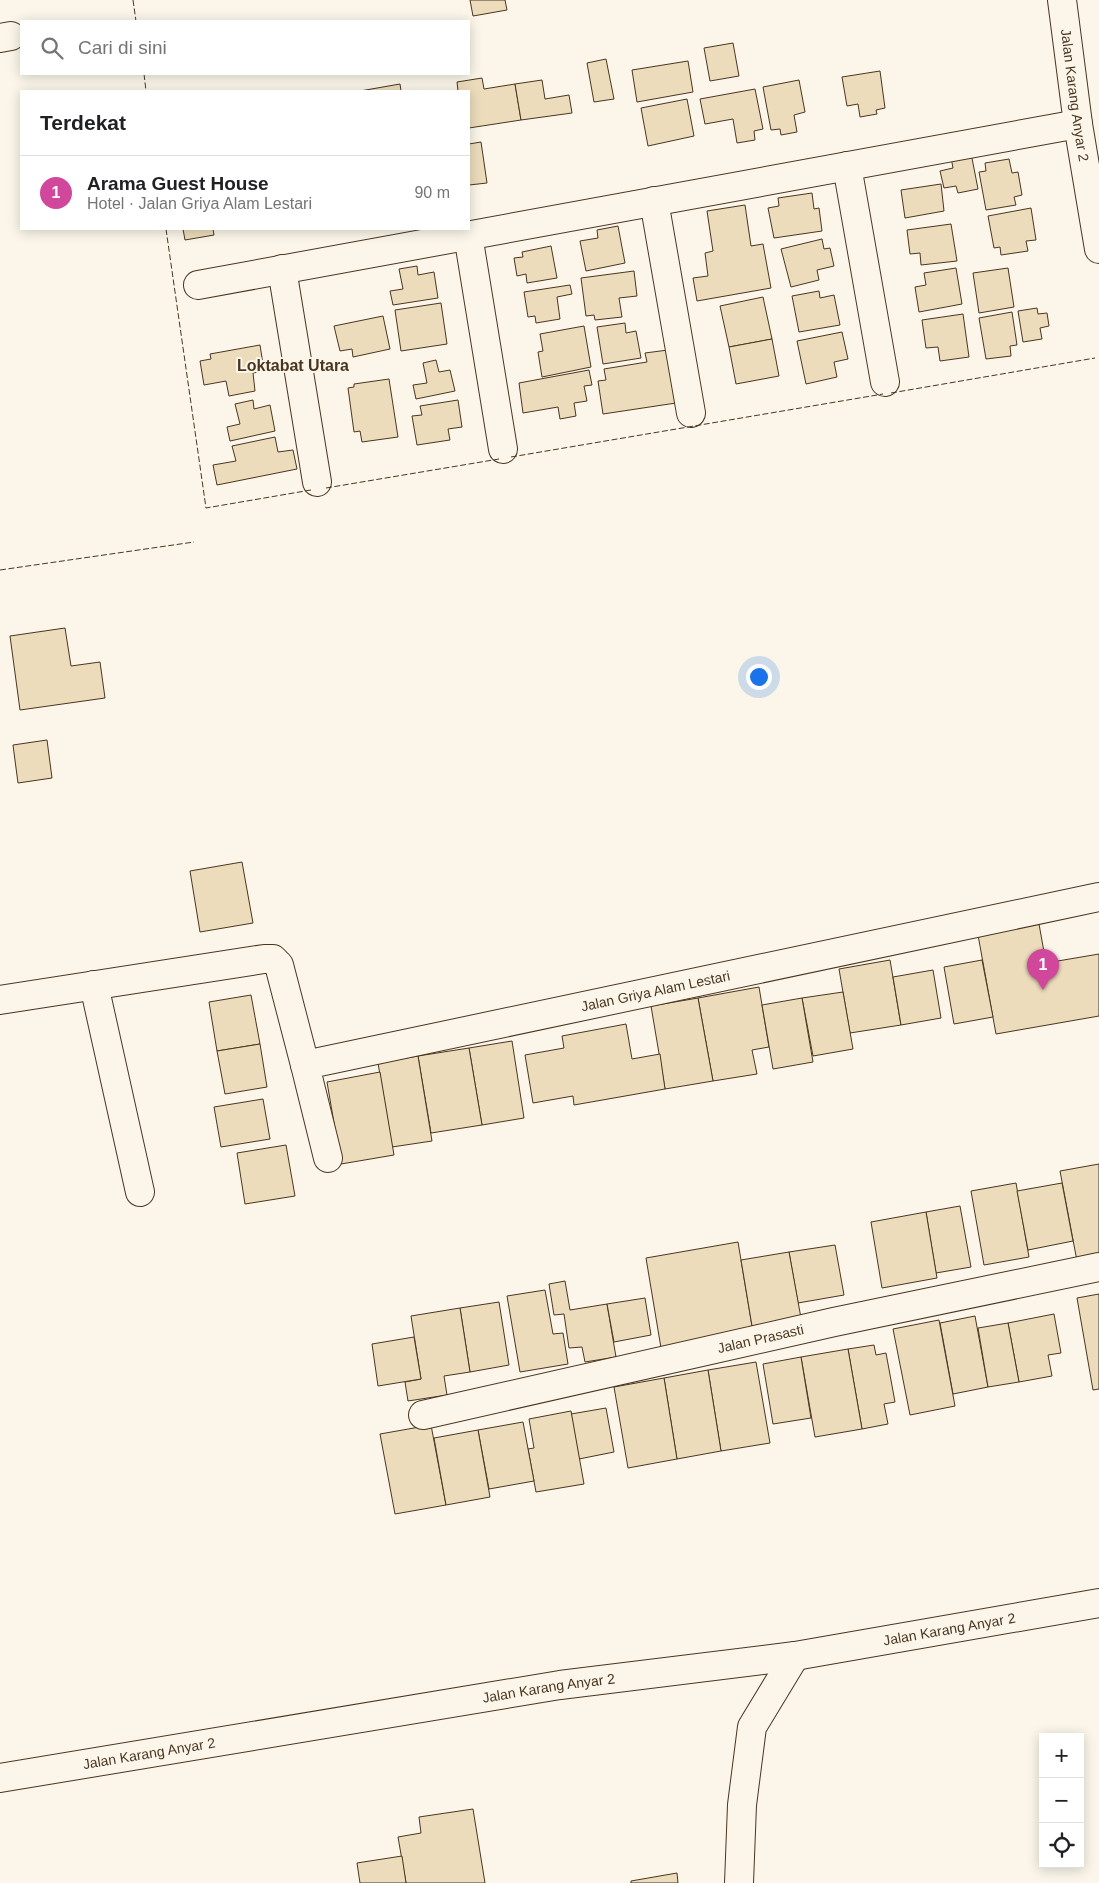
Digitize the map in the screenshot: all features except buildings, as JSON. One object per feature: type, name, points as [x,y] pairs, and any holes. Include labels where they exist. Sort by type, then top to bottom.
[{"type":"street","name":"Jalan Karang Anyar 2","points":[[1062,0],[1078,124],[1099,249]]},
{"type":"street","points":[[198,284],[1078,124]]},
{"type":"street","points":[[847,166],[885,382]]},
{"type":"street","points":[[654,201],[691,412]]},
{"type":"street","points":[[468,235],[504,449]]},
{"type":"street","points":[[282,269],[317,482]]},
{"type":"street","name":"Jalan Griya Alam Lestari","points":[[305,1065],[1099,897]]},
{"type":"street","points":[[0,1000],[273,959],[279,964],[328,1158]]},
{"type":"street","points":[[94,985],[140,1192]]},
{"type":"street","name":"Jalan Prasasti","points":[[423,1415],[834,1322],[1099,1267]]},
{"type":"street","name":"Jalan Karang Anyar 2","points":[[0,1778],[560,1685],[795,1656],[1099,1603]]},
{"type":"street","points":[[739,1883],[742,1805],[752,1727],[795,1656]]},
{"type":"fence","points":[[133,0],[136,20]]},
{"type":"fence","points":[[144,75],[146,90]]},
{"type":"fence","points":[[166,230],[206,508],[311,490]]},
{"type":"fence","points":[[891,393],[1095,358]]},
{"type":"fence","points":[[511,457],[883,394]]},
{"type":"fence","points":[[326,488],[499,459]]},
{"type":"fence","points":[[0,570],[194,542]]},
{"type":"place","name":"Arama Guest House","points":[[1043,990]]},
{"type":"district","name":"Loktabat Utara","points":[[293,365]]}]
